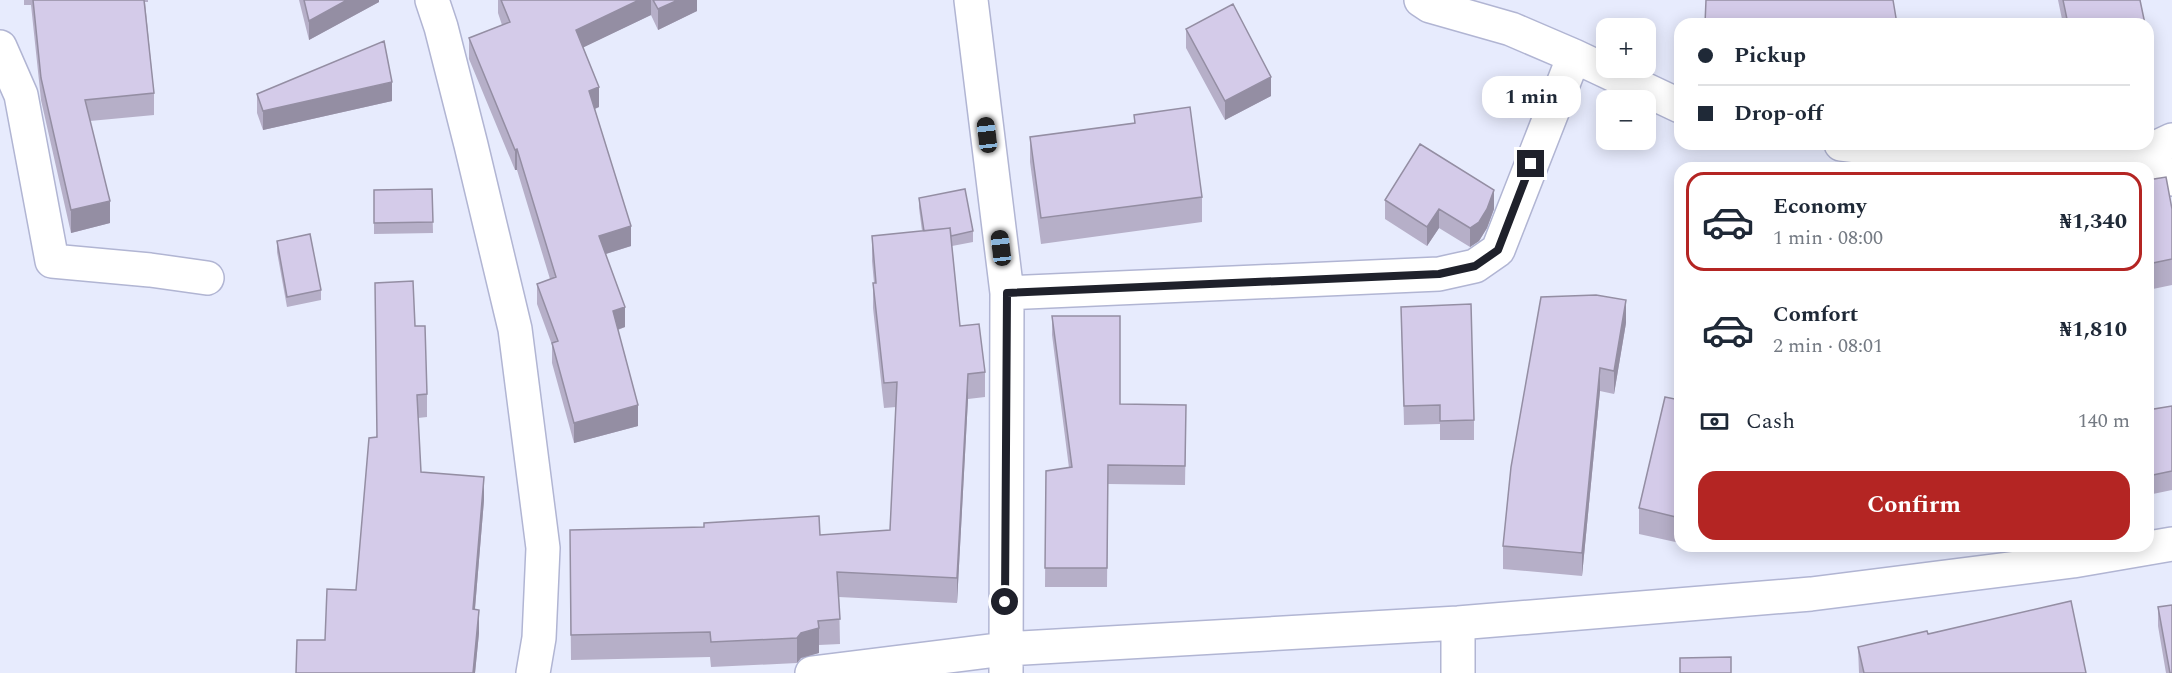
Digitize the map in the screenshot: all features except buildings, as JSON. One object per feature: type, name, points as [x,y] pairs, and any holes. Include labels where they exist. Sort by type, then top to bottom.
[{"type":"street","points":[[432,0],[441,27],[515,329],[543,548],[539,638],[533,673]]},
{"type":"street","points":[[971,0],[1007,293],[1005,661]]},
{"type":"street","points":[[1421,0],[1430,6],[1510,30],[1574,56],[1674,103]]},
{"type":"street","points":[[0,47],[21,95],[52,261],[207,278]]},
{"type":"street","points":[[1007,293],[1439,274],[1475,266],[1498,250],[1574,56]]},
{"type":"street","points":[[2154,148],[2172,140]]},
{"type":"street","points":[[1891,150],[1966,162]]},
{"type":"street","points":[[2125,162],[2151,150]]},
{"type":"street","points":[[2154,168],[2163,171],[2172,179]]},
{"type":"street","points":[[2154,547],[2172,544]]},
{"type":"street","points":[[812,673],[1005,661],[1811,594],[2073,561],[2125,552]]},
{"type":"street","points":[[1458,622],[1458,673]]},
{"type":"route","points":[[1005,602],[1007,293],[1439,274],[1475,266],[1498,250],[1531,164]]}]
